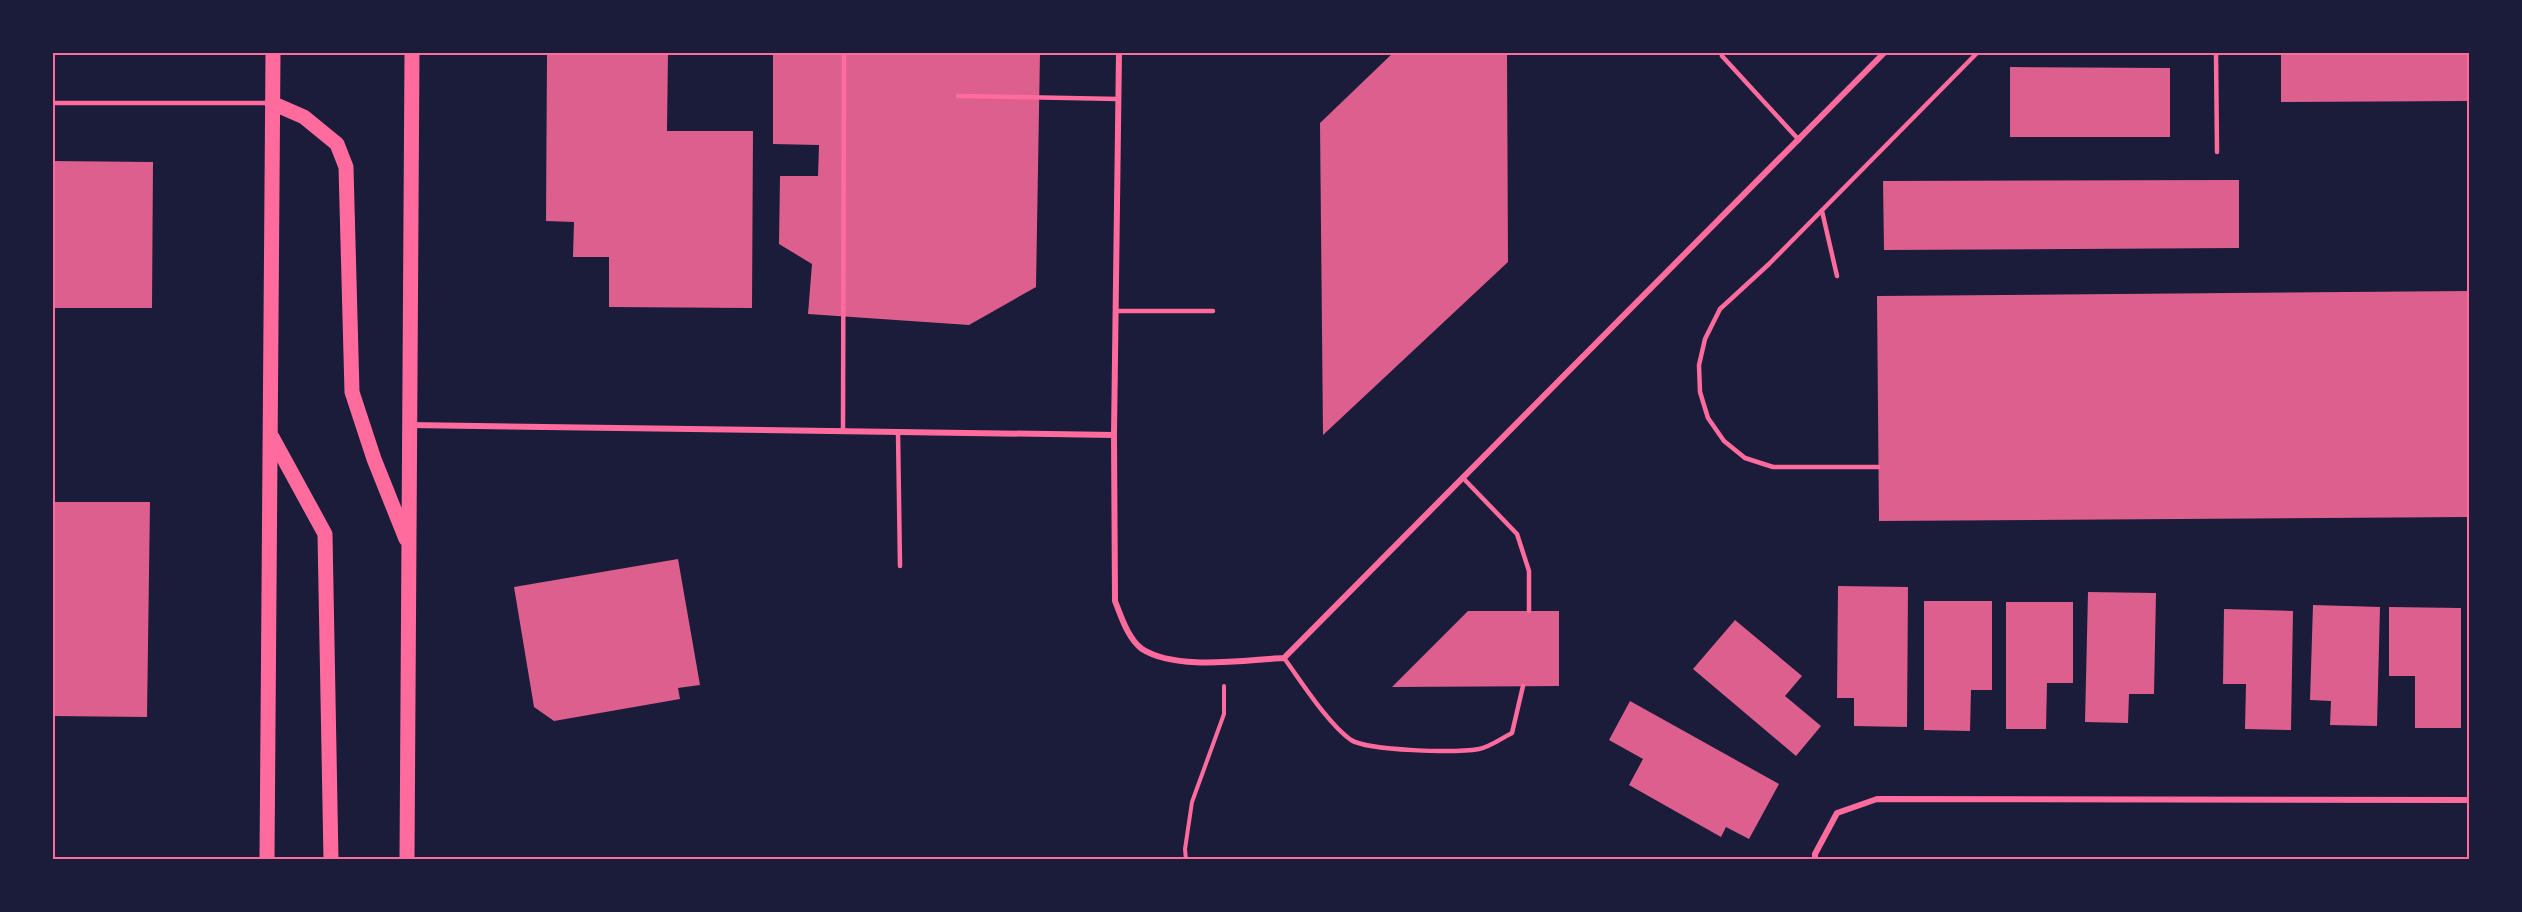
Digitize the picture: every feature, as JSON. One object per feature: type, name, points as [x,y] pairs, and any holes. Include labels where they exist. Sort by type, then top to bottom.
[{"type":"main road","points":[[267,860],[273,52]]},
{"type":"main road","points":[[407,860],[412,52]]},
{"type":"main road","points":[[272,103],[304,117],[337,144],[346,168],[352,392],[374,459],[410,548]]},
{"type":"main road","points":[[271,434],[325,534],[331,860]]},
{"type":"street","points":[[1119,52],[1114,435],[1115,601],[1123,623],[1141,648],[1172,661],[1284,658],[1885,52]]},
{"type":"street","points":[[410,425],[1114,435]]},
{"type":"street","points":[[1815,860],[1815,854],[1837,813],[1877,799],[2469,800]]},
{"type":"lane","points":[[843,431],[844,52]]},
{"type":"lane","points":[[1878,467],[1773,467],[1745,458],[1724,441],[1708,418],[1700,392],[1699,365],[1705,339],[1720,309],[1822,211],[1978,52]]},
{"type":"lane","points":[[2216,52],[2217,152]]},
{"type":"lane","points":[[1722,56],[1799,140]]},
{"type":"lane","points":[[958,96],[1119,99]]},
{"type":"lane","points":[[52,103],[272,103]]},
{"type":"lane","points":[[1822,211],[1837,276]]},
{"type":"lane","points":[[1116,311],[1189,313],[1213,311]]},
{"type":"lane","points":[[898,432],[900,566]]},
{"type":"lane","points":[[1463,478],[1517,534],[1529,571],[1529,611]]},
{"type":"lane","points":[[1284,658],[1320,708],[1352,740],[1385,747],[1435,752],[1481,749],[1512,733],[1523,686]]},
{"type":"path","points":[[1186,860],[1185,849],[1192,802],[1224,714],[1224,661]]},
{"type":"building","points":[[547,52],[668,52],[667,131],[753,131],[752,308],[609,307],[609,257],[573,257],[574,222],[546,221]]},
{"type":"building","points":[[773,52],[1040,52],[1036,287],[969,325],[808,314],[812,264],[779,244],[780,176],[818,176],[819,145],[773,144]]},
{"type":"building","points":[[1394,52],[1507,52],[1508,262],[1323,435],[1320,123]]},
{"type":"building","points":[[2281,52],[2470,52],[2470,101],[2281,102]]},
{"type":"building","points":[[2010,67],[2170,68],[2170,137],[2010,137]]},
{"type":"building","points":[[52,161],[153,162],[152,308],[52,308]]},
{"type":"building","points":[[2239,180],[2239,248],[1884,250],[1883,181]]},
{"type":"building","points":[[2470,291],[2470,517],[1879,521],[1877,296]]},
{"type":"building","points":[[52,502],[150,502],[147,717],[52,716]]},
{"type":"building","points":[[678,559],[700,685],[678,688],[680,699],[554,721],[534,707],[514,587]]},
{"type":"building","points":[[1838,586],[1908,587],[1907,727],[1854,726],[1854,698],[1837,698]]},
{"type":"building","points":[[2088,592],[2156,593],[2154,694],[2129,694],[2128,723],[2085,722]]},
{"type":"building","points":[[1924,601],[1992,601],[1992,690],[1971,690],[1970,731],[1924,730]]},
{"type":"building","points":[[2006,602],[2073,602],[2073,683],[2047,683],[2046,729],[2006,729]]},
{"type":"building","points":[[2313,605],[2380,607],[2377,726],[2330,725],[2331,701],[2310,700]]},
{"type":"building","points":[[2389,607],[2461,608],[2461,728],[2415,728],[2415,676],[2389,676]]},
{"type":"building","points":[[2224,609],[2293,611],[2291,730],[2245,729],[2246,684],[2223,684]]},
{"type":"building","points":[[1468,611],[1559,611],[1559,686],[1392,687]]},
{"type":"building","points":[[1735,620],[1802,676],[1785,696],[1821,726],[1796,756],[1693,669]]},
{"type":"building","points":[[1630,701],[1779,784],[1749,839],[1726,827],[1721,837],[1629,785],[1643,759],[1609,740]]}]
